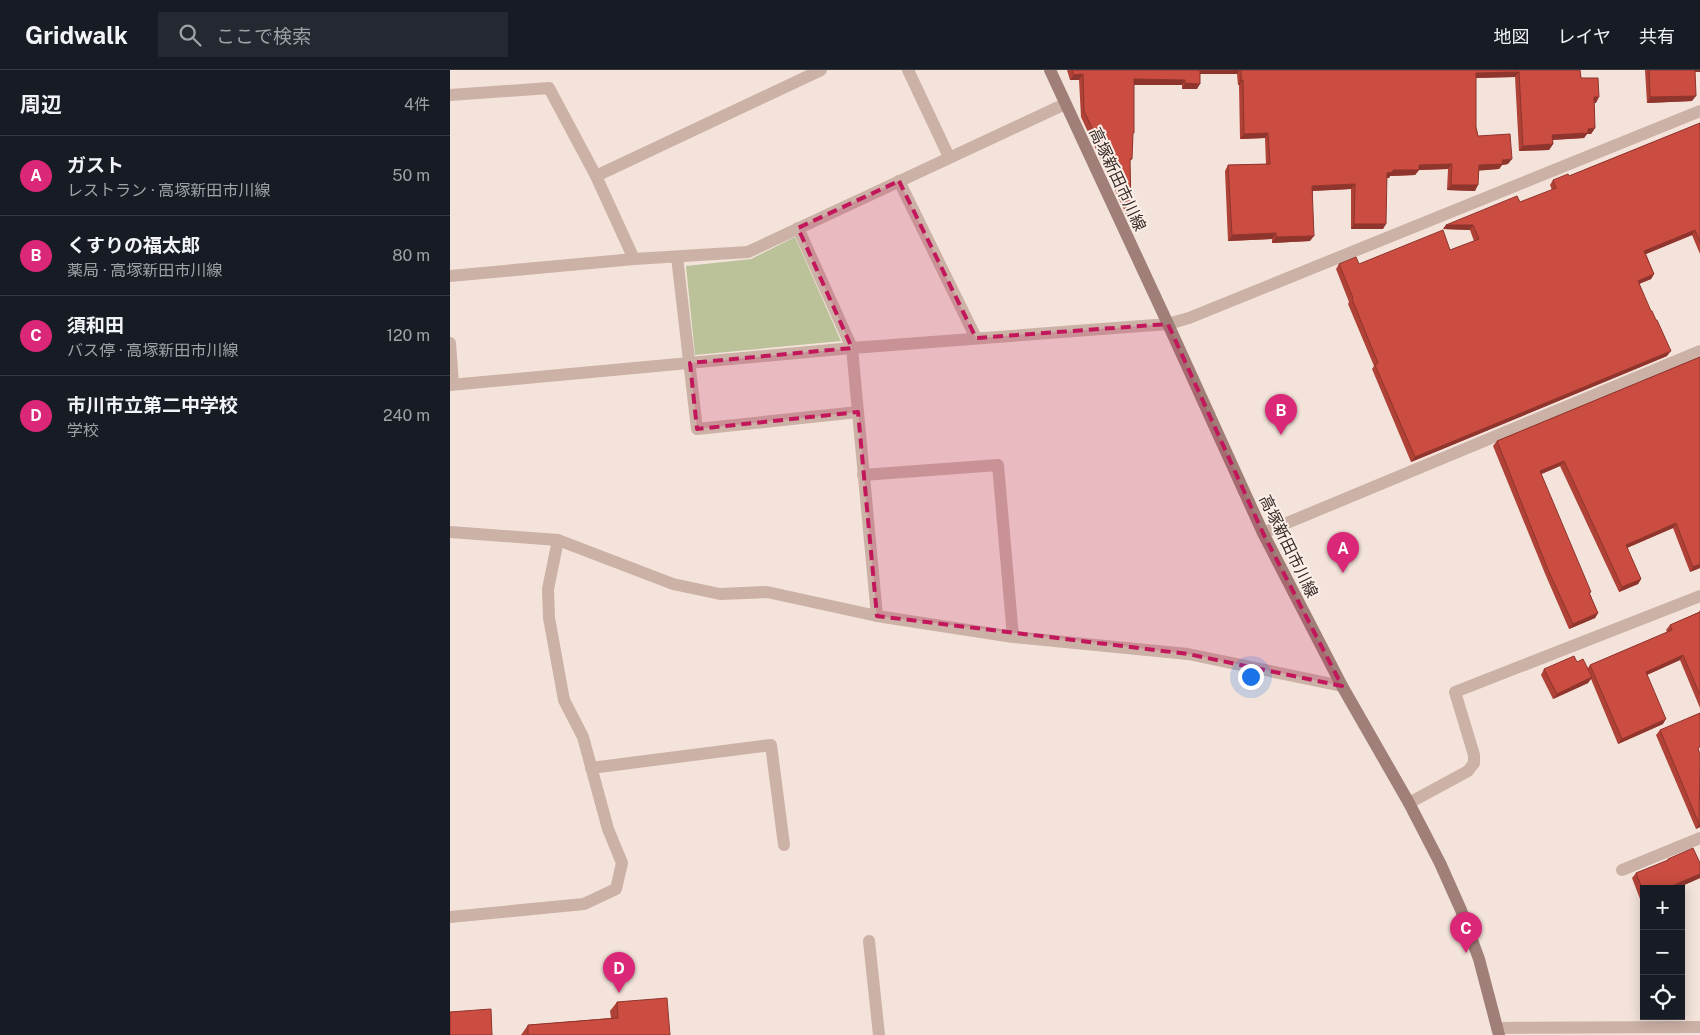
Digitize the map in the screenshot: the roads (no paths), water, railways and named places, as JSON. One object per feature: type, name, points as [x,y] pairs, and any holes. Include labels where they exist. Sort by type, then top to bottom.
[{"type":"main road","name":"高塚新田市川線","points":[[1050,70],[1263,533],[1342,686],[1409,803],[1440,863],[1461,910],[1479,960],[1498,1031]]},
{"type":"street","points":[[596,176],[800,74],[821,70]]},
{"type":"street","points":[[908,70],[948,157]]},
{"type":"street","points":[[450,96],[549,88],[596,176],[634,260]]},
{"type":"street","points":[[450,276],[748,252],[1065,104]]},
{"type":"street","points":[[450,343],[452,385],[852,348],[1168,324],[1198,314],[1700,111]]},
{"type":"street","points":[[899,181],[976,338]]},
{"type":"street","points":[[798,228],[852,348],[876,616]]},
{"type":"street","points":[[677,257],[697,429],[858,412]]},
{"type":"street","points":[[1263,533],[1700,351]]},
{"type":"street","points":[[863,474],[998,465],[1013,637]]},
{"type":"street","points":[[450,532],[558,540],[673,584],[720,594],[767,592],[876,616],[1013,637],[1188,654],[1342,686]]},
{"type":"street","points":[[450,917],[584,904],[616,889],[622,863],[608,829],[583,737],[564,700],[549,618],[548,589],[558,540]]},
{"type":"street","points":[[1409,803],[1468,771],[1474,763],[1474,755],[1455,692],[1700,596]]},
{"type":"street","points":[[591,768],[771,745],[784,844]]},
{"type":"street","points":[[1622,870],[1700,838]]},
{"type":"street","points":[[869,941],[879,1035]]},
{"type":"street","points":[[1498,1031],[1700,1028]]},
{"type":"place","name":"くすりの福太郎","points":[[1281,435]]},
{"type":"place","name":"ガスト","points":[[1343,573]]},
{"type":"place","name":"須和田","points":[[1466,953]]},
{"type":"place","name":"市川市立第二中学校","points":[[619,993]]}]
